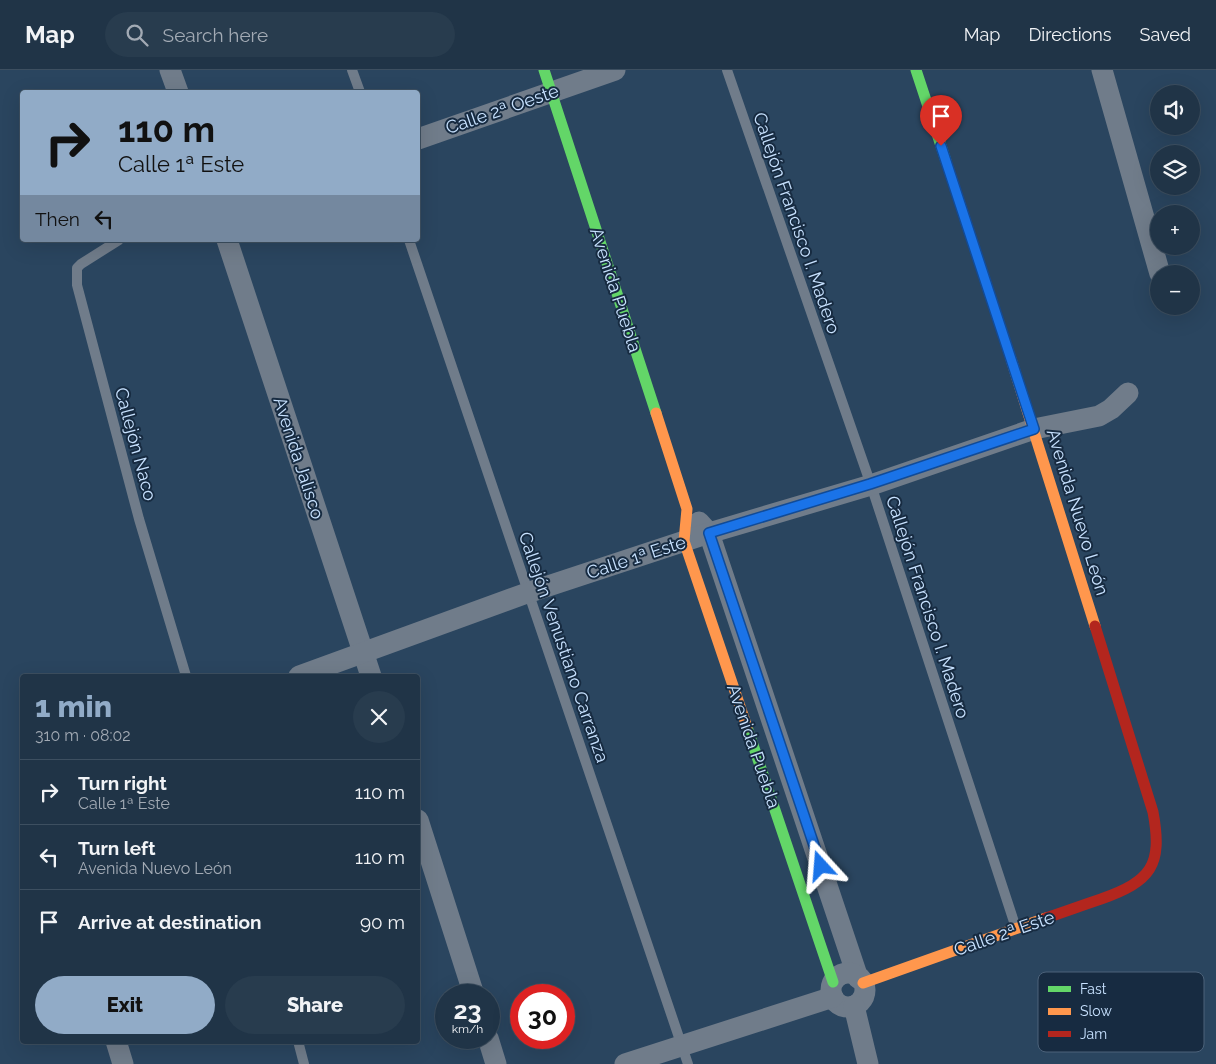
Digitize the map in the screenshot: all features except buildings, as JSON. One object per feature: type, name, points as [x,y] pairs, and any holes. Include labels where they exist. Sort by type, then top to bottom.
[{"type":"street","points":[[170,70],[177,90]]},
{"type":"street","name":"Avenida Puebla","points":[[544,70],[687,509],[684,541],[833,990]]},
{"type":"street","name":"Calle 2ª Oeste","points":[[420,137],[615,70]]},
{"type":"street","name":"Avenida Nuevo León","points":[[916,70],[1034,429],[1153,812],[1155,858],[1144,880]]},
{"type":"street","points":[[1102,70],[1157,265]]},
{"type":"street","name":"Avenida Jalisco","points":[[228,242],[370,674]]},
{"type":"street","name":"Calle 1ª Este","points":[[304,674],[527,593],[684,541],[870,484],[1034,429],[1099,416],[1111,409],[1128,393]]},
{"type":"street","name":"Avenida Puebla","points":[[687,509],[709,533],[861,980]]},
{"type":"street","points":[[420,826],[470,984]]},
{"type":"street","name":"Calle 2ª Este","points":[[861,980],[1126,890],[1144,880]]},
{"type":"street","points":[[625,1064],[686,1055],[833,990],[845,974],[861,980],[863,996],[854,1006],[844,1006],[833,990]]},
{"type":"street","points":[[854,1006],[868,1064]]},
{"type":"street","points":[[117,1044],[123,1064]]},
{"type":"street","points":[[491,1049],[496,1064]]},
{"type":"lane","points":[[352,70],[359,90]]},
{"type":"lane","name":"Callejón Francisco I. Madero","points":[[727,70],[870,484],[1016,928]]},
{"type":"lane","name":"Callejón Naco","points":[[116,242],[77,268],[77,285],[136,509],[185,674]]},
{"type":"lane","name":"Callejón Venustiano Carranza","points":[[410,242],[527,593],[686,1055]]},
{"type":"lane","points":[[299,1044],[304,1064]]},
{"type":"traffic: fast","points":[[544,70],[656,413]]},
{"type":"traffic: fast","points":[[916,70],[946,161]]},
{"type":"traffic: fast","points":[[747,727],[833,982]]},
{"type":"traffic: slow","points":[[1011,359],[1095,626]]},
{"type":"traffic: slow","points":[[656,413],[687,509],[684,541],[747,727]]},
{"type":"traffic: slow","points":[[863,983],[1046,918]]},
{"type":"traffic: jam","points":[[946,161],[1011,359]]},
{"type":"traffic: jam","points":[[1046,918],[1101,899],[1132,885],[1150,869],[1154,859],[1156,831],[1153,812],[1095,626]]},
{"type":"route","points":[[821,866],[709,533],[870,484],[1034,429],[941,146]]}]
